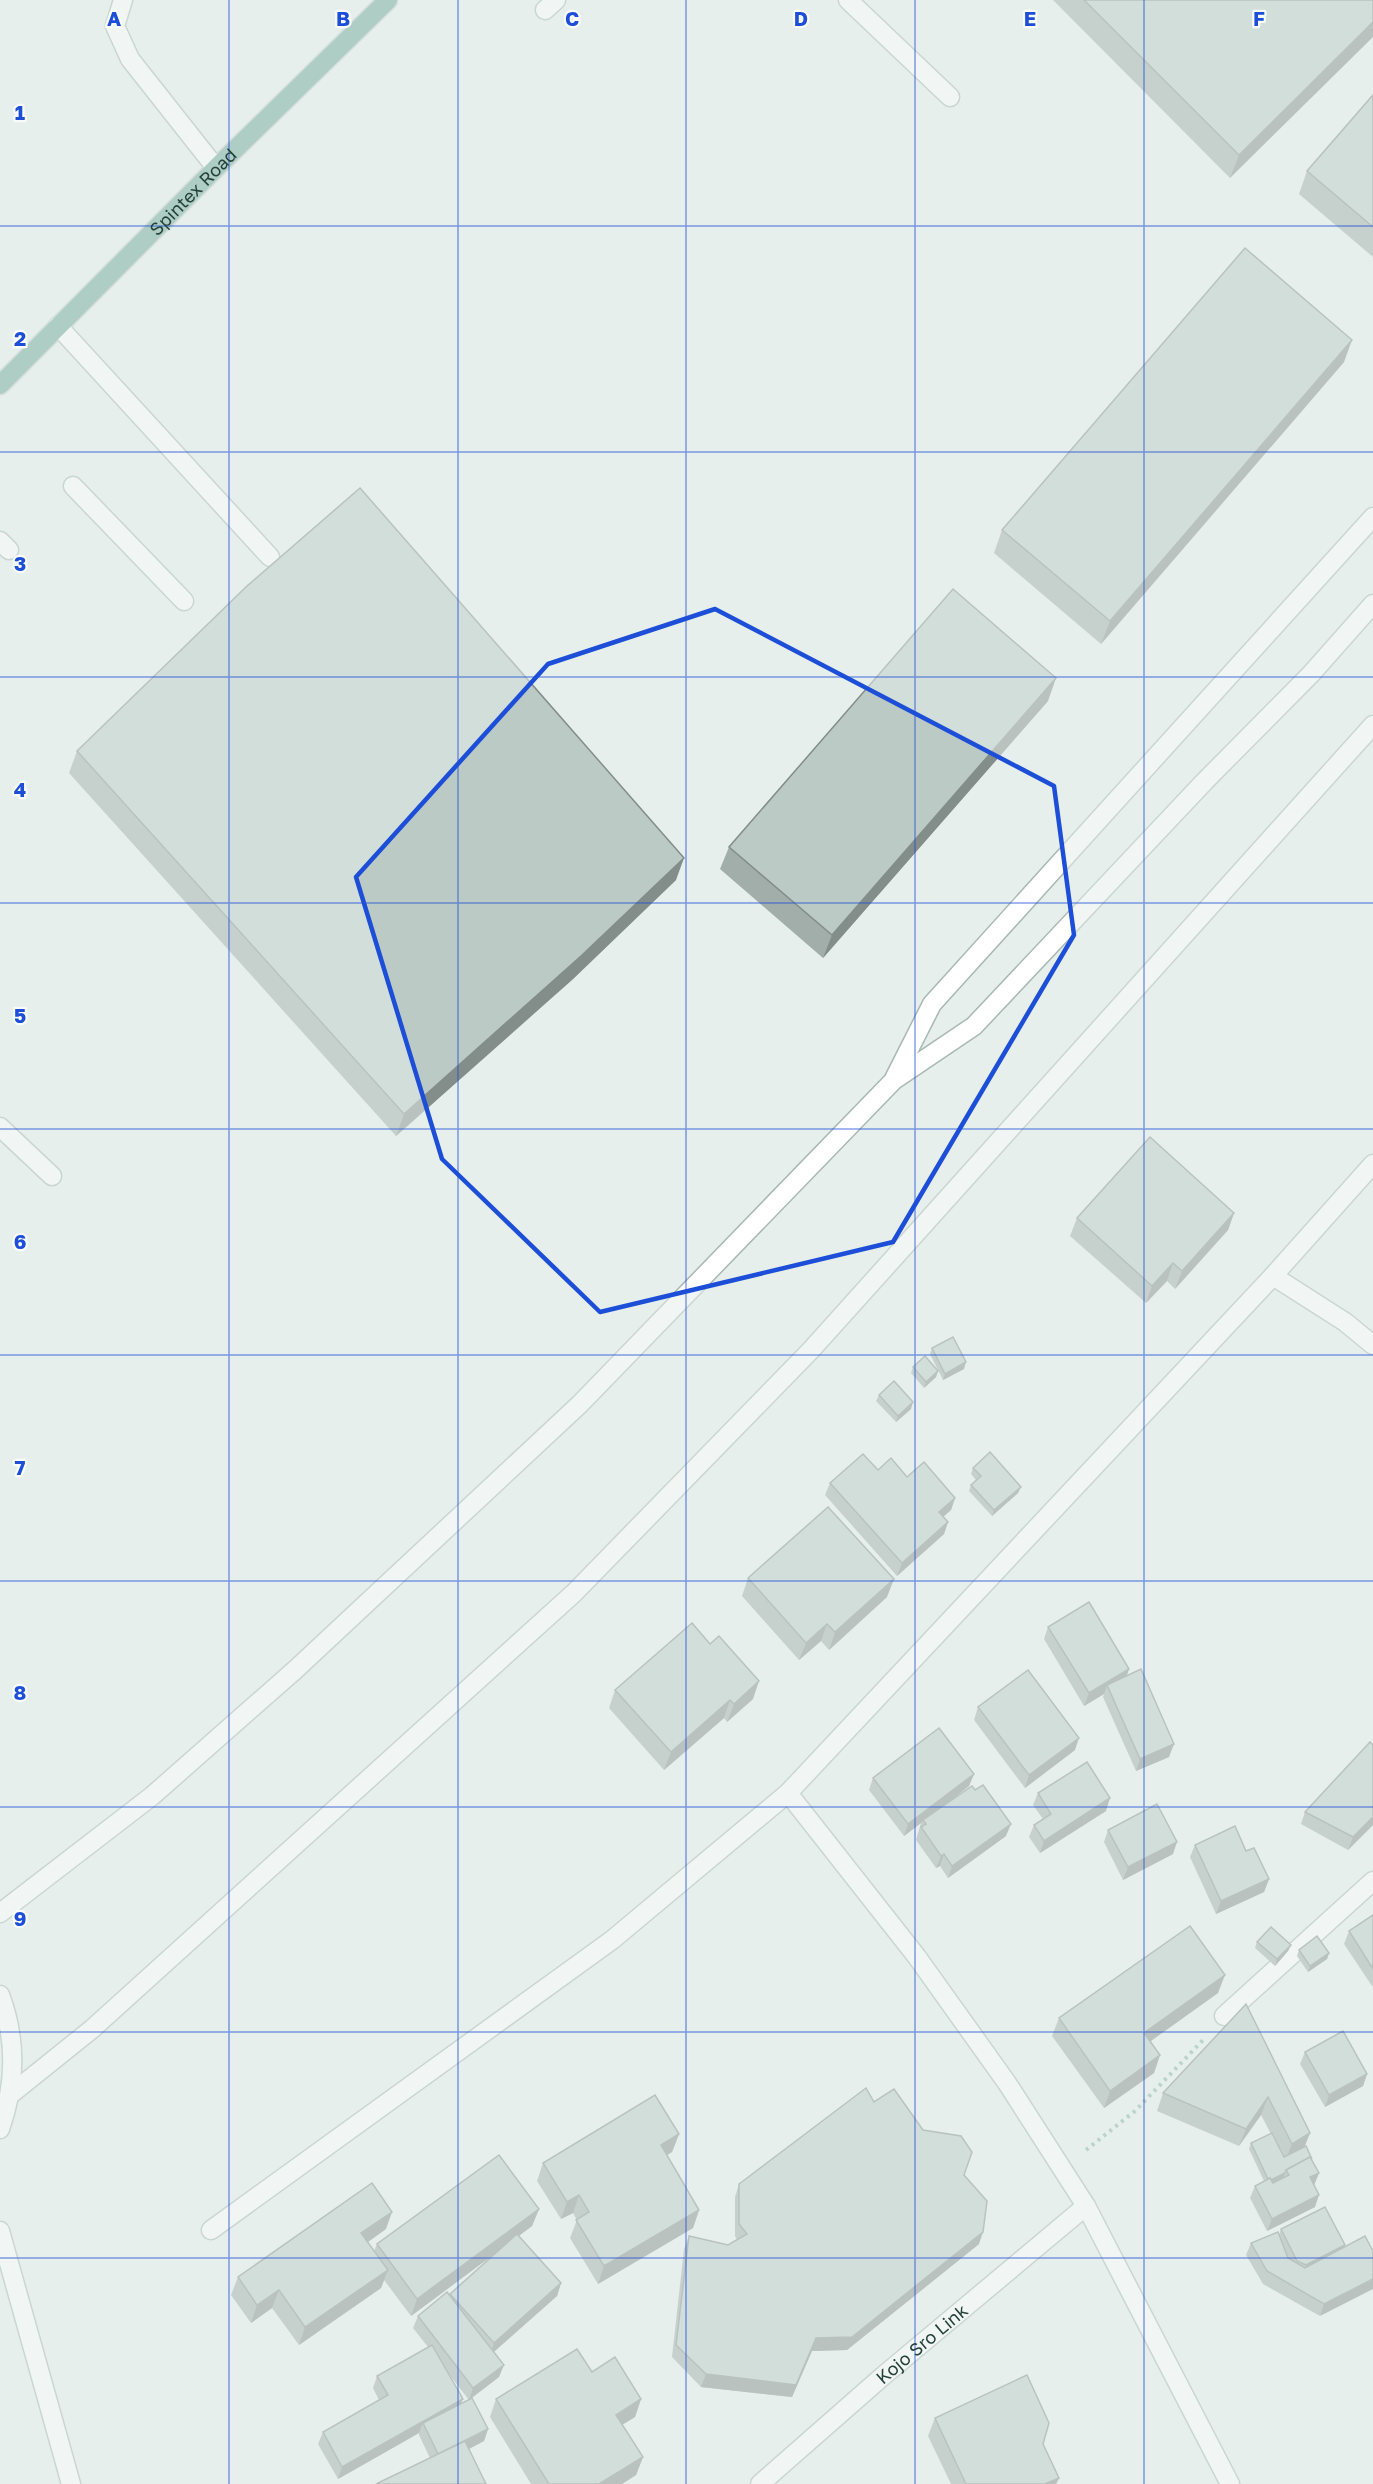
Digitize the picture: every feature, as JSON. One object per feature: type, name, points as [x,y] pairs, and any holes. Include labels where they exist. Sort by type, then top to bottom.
[{"type":"main road","name":"Spintex Road","points":[[0,385],[216,168],[388,0]]},
{"type":"street","points":[[123,0],[115,26],[130,59],[216,168]]},
{"type":"street","points":[[848,0],[950,97]]},
{"type":"street","points":[[58,326],[270,557]]},
{"type":"street","points":[[73,486],[184,602]]},
{"type":"street","points":[[894,1080],[933,1004],[1373,517]]},
{"type":"street","points":[[0,1913],[152,1796],[295,1670],[580,1404],[894,1080],[974,1026],[1204,781],[1311,674],[1373,604]]},
{"type":"street","points":[[11,2094],[92,2029],[574,1593],[811,1350],[1373,725]]},
{"type":"street","points":[[0,1127],[52,1176]]},
{"type":"street","points":[[211,2230],[612,1940],[788,1794],[1273,1276],[1373,1164]]},
{"type":"street","points":[[1273,1276],[1345,1322],[1373,1345]]},
{"type":"street","points":[[788,1794],[917,1958],[1007,2083],[1086,2206],[1230,2484]]},
{"type":"street","points":[[1224,2016],[1373,1881]]},
{"type":"street","points":[[0,1995],[10,2028],[14,2061],[11,2094],[0,2129]]},
{"type":"street","name":"Kojo Sro Link","points":[[760,2484],[883,2376],[1086,2206]]},
{"type":"street","points":[[0,2231],[71,2484]]},
{"type":"path","points":[[1062,2169],[1135,2111],[1174,2073],[1224,2016]]},
{"type":"highlighted area","points":[[715,609],[1054,786],[1074,935],[893,1242],[600,1312],[442,1159],[356,877],[548,664]]},
{"type":"building","points":[[1084,0],[1373,0],[1373,22],[1239,155]]},
{"type":"building","points":[[1373,95],[1373,227],[1307,171]]},
{"type":"building","points":[[1245,248],[1352,340],[1110,621],[1002,530]]},
{"type":"building","points":[[360,488],[684,858],[581,956],[404,1114],[77,751],[247,586]]},
{"type":"building","points":[[953,589],[1056,678],[832,935],[729,847]]},
{"type":"building","points":[[1150,1137],[1234,1213],[1182,1271],[1173,1263],[1152,1286],[1077,1218]]},
{"type":"building","points":[[953,1337],[966,1362],[945,1374],[932,1348]]},
{"type":"building","points":[[925,1356],[938,1371],[926,1382],[913,1367]]},
{"type":"building","points":[[894,1381],[913,1402],[898,1416],[879,1395]]},
{"type":"building","points":[[990,1452],[1021,1487],[994,1510],[971,1485],[981,1476],[973,1468]]},
{"type":"building","points":[[863,1454],[878,1470],[891,1458],[907,1477],[924,1462],[955,1498],[939,1512],[948,1522],[902,1563],[830,1483]]},
{"type":"building","points":[[828,1507],[894,1579],[835,1632],[827,1624],[806,1643],[748,1578]]},
{"type":"building","points":[[1089,1602],[1129,1669],[1089,1693],[1048,1627]]},
{"type":"building","points":[[692,1623],[710,1644],[719,1636],[759,1681],[734,1704],[730,1700],[671,1752],[615,1690]]},
{"type":"building","points":[[1141,1669],[1174,1744],[1140,1759],[1107,1685]]},
{"type":"building","points":[[1028,1670],[1079,1738],[1029,1775],[978,1707]]},
{"type":"building","points":[[939,1728],[974,1774],[908,1824],[873,1778]]},
{"type":"building","points":[[1370,1742],[1373,1745],[1373,1817],[1353,1837],[1305,1812]]},
{"type":"building","points":[[1087,1762],[1110,1798],[1044,1841],[1034,1825],[1051,1814],[1038,1793]]},
{"type":"building","points":[[983,1785],[1011,1824],[952,1866],[944,1854],[941,1856],[921,1827],[926,1824],[923,1820],[972,1786],[975,1790]]},
{"type":"building","points":[[1157,1804],[1177,1842],[1128,1867],[1108,1830]]},
{"type":"building","points":[[1235,1826],[1246,1851],[1254,1848],[1269,1879],[1221,1901],[1195,1845]]},
{"type":"building","points":[[1373,1915],[1373,1969],[1349,1931]]},
{"type":"building","points":[[1190,1926],[1225,1975],[1144,2033],[1160,2055],[1110,2091],[1059,2018]]},
{"type":"building","points":[[1271,1927],[1291,1945],[1277,1959],[1257,1942]]},
{"type":"building","points":[[1317,1936],[1329,1953],[1310,1966],[1299,1950]]},
{"type":"building","points":[[1246,2004],[1310,2133],[1292,2144],[1268,2097],[1246,2129],[1163,2093]]},
{"type":"building","points":[[1343,2031],[1367,2074],[1329,2095],[1305,2052]]},
{"type":"building","points":[[866,2088],[874,2102],[894,2089],[923,2130],[961,2136],[972,2152],[964,2175],[987,2201],[983,2232],[852,2337],[816,2338],[796,2385],[706,2374],[676,2345],[689,2236],[728,2245],[747,2234],[739,2224],[739,2184]]},
{"type":"building","points":[[655,2095],[679,2134],[661,2145],[699,2210],[604,2266],[576,2220],[589,2212],[579,2195],[567,2202],[543,2163]]},
{"type":"building","points":[[1272,2133],[1284,2157],[1306,2146],[1312,2159],[1310,2157],[1286,2170],[1285,2173],[1271,2180],[1268,2179],[1251,2143]]},
{"type":"building","points":[[499,2155],[539,2209],[417,2299],[377,2244]]},
{"type":"building","points":[[1310,2157],[1319,2173],[1310,2177],[1319,2195],[1272,2219],[1255,2186],[1270,2178],[1273,2183],[1289,2175],[1286,2170]]},
{"type":"building","points":[[372,2183],[392,2212],[361,2233],[388,2270],[305,2327],[279,2290],[257,2305],[238,2277]]},
{"type":"building","points":[[1325,2207],[1345,2245],[1306,2265],[1297,2261],[1281,2229]]},
{"type":"building","points":[[1278,2232],[1288,2258],[1305,2268],[1365,2236],[1373,2251],[1373,2279],[1324,2304],[1267,2271],[1251,2243]]},
{"type":"building","points":[[517,2234],[561,2283],[494,2343],[450,2294]]},
{"type":"building","points":[[447,2292],[504,2365],[473,2388],[418,2316]]},
{"type":"building","points":[[432,2345],[463,2399],[342,2467],[323,2432],[388,2395],[377,2376]]},
{"type":"building","points":[[577,2349],[592,2372],[615,2357],[641,2399],[616,2415],[643,2457],[599,2484],[549,2484],[496,2399]]},
{"type":"building","points":[[1027,2375],[1049,2423],[1043,2444],[1059,2478],[1045,2484],[966,2484],[935,2418]]},
{"type":"building","points":[[472,2398],[488,2429],[438,2454],[423,2423]]},
{"type":"building","points":[[465,2441],[486,2484],[376,2484]]}]
